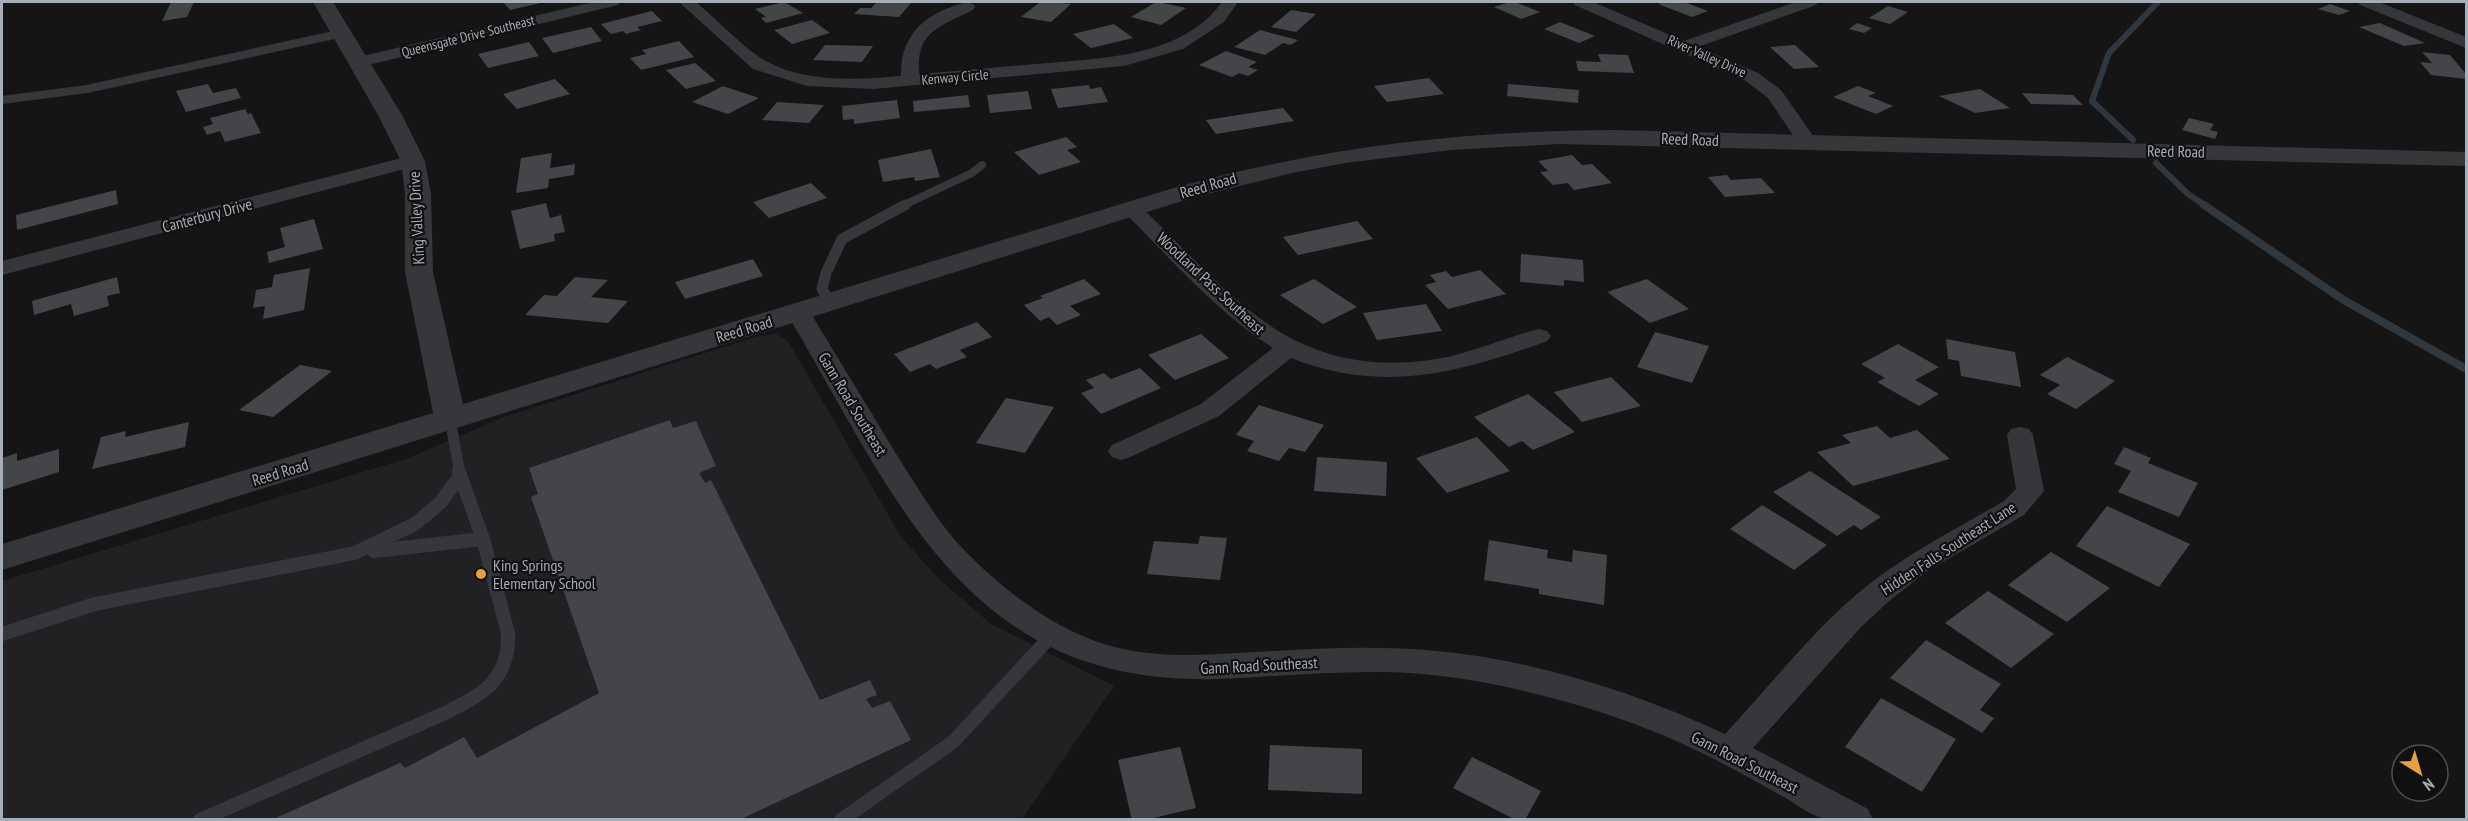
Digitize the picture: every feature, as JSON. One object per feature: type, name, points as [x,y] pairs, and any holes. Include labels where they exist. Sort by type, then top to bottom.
[{"type":"street","name":"King Valley Drive","points":[[323,2],[360,62],[413,161],[418,195],[419,272],[450,419]]},
{"type":"street","name":"Queensgate Drive Southeast","points":[[360,62],[612,2]]},
{"type":"street","name":"Kenway Circle","points":[[687,2],[759,66],[807,81],[873,84],[1124,61],[1177,45],[1218,19],[1230,2]]},
{"type":"street","name":"River Valley Drive","points":[[1581,2],[1740,71],[1768,88],[1808,143]]},
{"type":"street","points":[[1685,46],[1810,2]]},
{"type":"street","points":[[2366,2],[2466,43]]},
{"type":"street","points":[[910,81],[908,58],[911,42],[929,26],[967,7]]},
{"type":"street","name":"Reed Road","points":[[2,557],[1132,209],[1277,168],[1369,150],[1420,144],[1560,137],[2466,159]]},
{"type":"street","name":"Canterbury Drive","points":[[2,268],[413,161]]},
{"type":"street","name":"Woodland Pass Southeast","points":[[1132,209],[1247,320],[1289,347],[1349,368],[1377,373],[1404,372],[1462,363],[1539,336]]},
{"type":"street","name":"Gann Road Southeast","points":[[798,312],[933,532],[965,566],[1003,599],[1052,635],[1111,659],[1157,667],[1207,668],[1352,660],[1401,660],[1453,665],[1506,675],[1608,703],[1664,722],[1729,752],[1856,819]]},
{"type":"street","points":[[1121,451],[1210,410],[1289,347]]},
{"type":"street","name":"Hidden Falls Southeast Lane","points":[[1729,752],[1850,619],[1877,594],[1917,564],[2014,508],[2030,491],[2020,435]]},
{"type":"lane","points":[[2,100],[106,85],[343,33]]},
{"type":"lane","points":[[830,303],[822,289],[826,273],[842,240],[933,190],[972,173],[982,165]]},
{"type":"lane","points":[[200,819],[473,699],[494,682],[506,665],[511,649],[483,539],[460,476],[450,419]]},
{"type":"lane","points":[[355,553],[389,540],[413,526],[440,503],[460,476]]},
{"type":"lane","points":[[2,634],[95,604],[355,553],[483,539]]},
{"type":"lane","points":[[841,819],[953,742],[1052,635]]},
{"type":"shaded area","name":"King Springs Elementary School","points":[[776,334],[788,341],[901,537],[940,580],[991,624],[1114,686],[1022,819],[2,820],[2,581],[409,458],[501,418],[755,337]]},
{"type":"building","points":[[171,2],[194,2],[187,17],[162,21]]},
{"type":"building","points":[[503,2],[545,2],[510,10]]},
{"type":"building","points":[[784,2],[803,13],[766,23],[761,18],[766,17],[755,9]]},
{"type":"building","points":[[877,2],[912,2],[899,17],[854,14],[860,8],[871,8]]},
{"type":"building","points":[[1040,2],[1071,4],[1051,22],[1021,17]]},
{"type":"building","points":[[1156,2],[1186,8],[1161,25],[1131,17]]},
{"type":"building","points":[[1510,2],[1540,12],[1521,19],[1494,7]]},
{"type":"building","points":[[1684,2],[1708,11],[1692,17],[1658,4]]},
{"type":"building","points":[[2330,4],[2350,11],[2339,15],[2318,9]]},
{"type":"building","points":[[1888,6],[1908,12],[1890,24],[1869,18]]},
{"type":"building","points":[[1291,10],[1316,14],[1296,32],[1271,27]]},
{"type":"building","points":[[652,11],[662,21],[637,27],[641,30],[626,34],[623,31],[611,34],[601,24]]},
{"type":"building","points":[[812,20],[830,33],[792,44],[774,30]]},
{"type":"building","points":[[1560,22],[1595,36],[1579,43],[1544,29]]},
{"type":"building","points":[[1857,23],[1872,28],[1864,33],[1849,29]]},
{"type":"building","points":[[2380,23],[2425,43],[2404,46],[2359,27]]},
{"type":"building","points":[[1114,24],[1133,38],[1091,48],[1073,34]]},
{"type":"building","points":[[591,27],[602,41],[553,53],[542,38]]},
{"type":"building","points":[[1260,30],[1298,40],[1291,45],[1283,43],[1265,55],[1234,47]]},
{"type":"building","points":[[679,41],[694,57],[641,70],[630,58],[646,54],[642,50]]},
{"type":"building","points":[[529,42],[539,56],[488,68],[478,54]]},
{"type":"building","points":[[825,45],[873,46],[862,62],[813,60]]},
{"type":"building","points":[[1795,45],[1819,67],[1794,69],[1770,47]]},
{"type":"building","points":[[1226,51],[1257,62],[1248,67],[1258,70],[1248,76],[1239,73],[1232,77],[1199,65]]},
{"type":"building","points":[[2422,52],[2450,55],[2466,74],[2466,79],[2431,75],[2420,62],[2432,63]]},
{"type":"building","points":[[1598,54],[1628,55],[1634,73],[1578,71],[1576,61],[1601,62]]},
{"type":"building","points":[[695,63],[716,81],[686,89],[666,70]]},
{"type":"building","points":[[1429,78],[1444,94],[1387,102],[1374,86]]},
{"type":"building","points":[[555,79],[570,94],[517,109],[503,94]]},
{"type":"building","points":[[208,84],[213,93],[236,88],[241,98],[186,112],[176,91]]},
{"type":"building","points":[[1508,84],[1579,90],[1578,103],[1507,96]]},
{"type":"building","points":[[1089,85],[1090,89],[1101,87],[1108,102],[1058,108],[1051,89]]},
{"type":"building","points":[[723,86],[759,98],[728,114],[692,102]]},
{"type":"building","points":[[1858,86],[1876,93],[1868,96],[1893,106],[1876,114],[1833,97]]},
{"type":"building","points":[[1980,89],[2010,108],[1975,113],[1939,96]]},
{"type":"building","points":[[1028,91],[1032,109],[990,113],[987,95]]},
{"type":"building","points":[[2022,93],[2073,95],[2083,105],[2031,104]]},
{"type":"building","points":[[968,95],[970,107],[914,112],[913,101]]},
{"type":"building","points":[[897,100],[900,118],[854,124],[854,119],[843,120],[842,106]]},
{"type":"building","points":[[777,102],[824,105],[809,123],[762,120]]},
{"type":"building","points":[[1283,108],[1294,121],[1216,134],[1206,120]]},
{"type":"building","points":[[245,109],[248,114],[251,113],[261,133],[225,142],[220,131],[207,135],[203,127],[213,124],[210,118]]},
{"type":"building","points":[[2189,118],[2214,124],[2210,130],[2218,132],[2215,139],[2182,130]]},
{"type":"building","points":[[1066,137],[1077,147],[1067,150],[1081,162],[1039,175],[1014,152]]},
{"type":"building","points":[[931,149],[940,177],[915,181],[914,177],[883,182],[878,160]]},
{"type":"building","points":[[552,153],[550,168],[575,164],[574,175],[549,179],[548,188],[516,193],[521,158]]},
{"type":"building","points":[[1572,155],[1582,165],[1592,164],[1612,183],[1574,190],[1568,183],[1553,185],[1540,172],[1548,171],[1538,161]]},
{"type":"building","points":[[1727,175],[1731,180],[1761,178],[1775,193],[1725,197],[1708,177]]},
{"type":"building","points":[[811,183],[827,198],[769,218],[753,202]]},
{"type":"building","points":[[116,190],[118,204],[17,230],[16,215]]},
{"type":"building","points":[[546,203],[550,218],[561,215],[565,232],[554,234],[555,241],[520,249],[511,211]]},
{"type":"building","points":[[314,219],[323,249],[269,263],[267,252],[285,247],[280,228]]},
{"type":"building","points":[[1357,221],[1373,239],[1298,255],[1283,237]]},
{"type":"building","points":[[1521,254],[1583,260],[1584,282],[1564,280],[1564,286],[1520,282]]},
{"type":"building","points":[[753,259],[763,276],[685,299],[675,282]]},
{"type":"building","points":[[310,268],[304,310],[263,319],[265,306],[253,308],[256,290],[272,287],[274,275]]},
{"type":"building","points":[[1480,270],[1506,294],[1448,309],[1425,285],[1436,282],[1430,275],[1446,271],[1452,277]]},
{"type":"building","points":[[117,277],[120,293],[107,296],[109,306],[74,316],[71,304],[34,315],[32,301]]},
{"type":"building","points":[[575,277],[608,280],[591,297],[628,301],[608,323],[525,315],[544,295],[557,296]]},
{"type":"building","points":[[1084,279],[1101,294],[1070,306],[1081,315],[1057,325],[1049,317],[1040,321],[1024,305],[1043,298],[1040,296]]},
{"type":"building","points":[[1314,279],[1357,307],[1323,324],[1280,295]]},
{"type":"building","points":[[1647,279],[1689,309],[1650,323],[1607,292]]},
{"type":"building","points":[[1426,304],[1442,331],[1377,340],[1363,313]]},
{"type":"building","points":[[977,322],[992,337],[960,350],[967,357],[936,369],[930,364],[910,372],[894,354]]},
{"type":"building","points":[[1655,332],[1709,346],[1692,383],[1637,367]]},
{"type":"building","points":[[1201,334],[1229,358],[1175,380],[1148,355]]},
{"type":"building","points":[[1946,339],[2015,352],[2021,387],[1961,376],[1959,361],[1948,359]]},
{"type":"building","points":[[1898,344],[1939,367],[1915,380],[1939,394],[1919,406],[1877,382],[1885,378],[1861,364]]},
{"type":"building","points":[[2067,357],[2115,381],[2076,409],[2047,394],[2060,385],[2040,375]]},
{"type":"building","points":[[300,365],[332,371],[273,417],[239,410]]},
{"type":"building","points":[[1140,368],[1161,388],[1101,414],[1081,393],[1094,388],[1086,380],[1104,373],[1111,379]]},
{"type":"building","points":[[1611,377],[1641,406],[1582,422],[1554,392]]},
{"type":"building","points":[[1528,394],[1575,432],[1533,450],[1522,441],[1509,447],[1474,417]]},
{"type":"building","points":[[1006,398],[1054,407],[1025,453],[976,443]]},
{"type":"building","points":[[1259,405],[1324,425],[1305,452],[1289,448],[1279,461],[1247,451],[1254,441],[1236,435]]},
{"type":"building","points":[[670,420],[673,428],[696,421],[716,466],[699,473],[705,483],[711,480],[820,700],[870,680],[877,695],[866,699],[872,708],[890,701],[911,740],[739,820],[271,820],[400,763],[405,768],[464,737],[477,758],[599,693],[531,497],[538,494],[529,468]]},
{"type":"building","points":[[189,422],[185,447],[92,469],[101,437],[126,431],[125,437]]},
{"type":"building","points":[[1877,426],[1890,438],[1917,430],[1950,459],[1853,486],[1817,452],[1851,443],[1842,435]]},
{"type":"building","points":[[1477,437],[1510,471],[1447,493],[1416,458]]},
{"type":"building","points":[[2124,447],[2151,458],[2148,463],[2198,483],[2179,517],[2118,492],[2131,471],[2114,464]]},
{"type":"building","points":[[59,449],[59,472],[2,490],[2,458],[17,453],[17,461]]},
{"type":"building","points":[[1317,457],[1387,462],[1386,496],[1314,491]]},
{"type":"building","points":[[1810,471],[1881,517],[1861,530],[1854,525],[1837,536],[1773,492]]},
{"type":"building","points":[[1762,505],[1827,545],[1794,570],[1730,529]]},
{"type":"building","points":[[2107,506],[2190,544],[2159,587],[2076,546]]},
{"type":"building","points":[[1200,536],[1227,538],[1220,580],[1147,574],[1154,541],[1198,544]]},
{"type":"building","points":[[1489,540],[1548,550],[1547,558],[1572,562],[1573,550],[1607,555],[1604,605],[1539,594],[1539,589],[1484,580]]},
{"type":"building","points":[[2051,552],[2110,588],[2067,622],[2008,585]]},
{"type":"building","points":[[1988,591],[2054,634],[2011,668],[1945,623]]},
{"type":"building","points":[[1926,640],[2001,684],[1980,710],[1994,718],[1982,733],[1890,678]]},
{"type":"building","points":[[1881,698],[1956,739],[1922,792],[1845,747]]},
{"type":"building","points":[[1270,745],[1362,749],[1362,794],[1268,790]]},
{"type":"building","points":[[1180,747],[1196,808],[1145,820],[1132,820],[1118,760]]},
{"type":"building","points":[[1472,757],[1541,791],[1525,820],[1516,820],[1453,788]]},
{"type":"waterway","points":[[2133,140],[2092,101],[2109,53],[2158,2]]},
{"type":"waterway","points":[[2156,163],[2188,194],[2206,206]]},
{"type":"waterway","points":[[2204,205],[2342,299],[2466,369]]},
{"type":"place","name":"King Springs Elementary School","points":[[481,574]]}]
